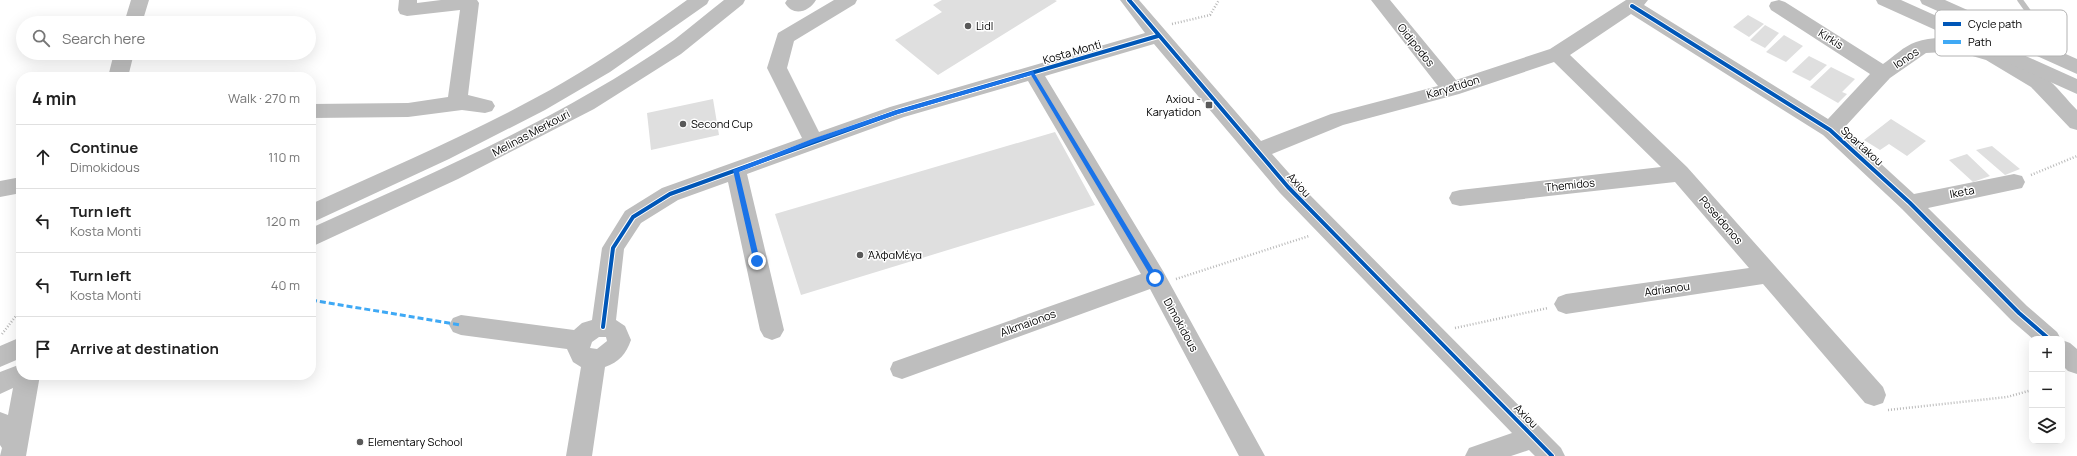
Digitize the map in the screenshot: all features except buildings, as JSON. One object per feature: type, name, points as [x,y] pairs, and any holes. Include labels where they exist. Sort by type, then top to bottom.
[{"type":"street","points":[[135,16],[140,0]]},
{"type":"street","points":[[408,0],[407,10],[470,3],[457,102]]},
{"type":"street","name":"Melinas Merkouri","points":[[316,212],[483,134],[570,87],[643,40],[700,0]]},
{"type":"street","name":"Melinas Merkouri","points":[[316,236],[493,153],[589,102],[675,49],[736,0]]},
{"type":"street","points":[[814,141],[788,94],[777,68],[784,38],[848,0]]},
{"type":"street","name":"Axiou","points":[[1129,0],[1257,150],[1328,230],[1552,456]]},
{"type":"street","name":"Oidipodos","points":[[1380,0],[1452,89]]},
{"type":"street","points":[[1885,0],[1935,22]]},
{"type":"street","points":[[1929,0],[1951,10]]},
{"type":"street","name":"Karyatidon","points":[[1257,150],[1338,119],[1452,89],[1557,54],[1635,3]]},
{"type":"street","name":"Spartakou","points":[[1635,3],[1830,130],[1910,203],[2019,313],[2046,336]]},
{"type":"street","name":"Kirkis","points":[[1778,6],[1884,73]]},
{"type":"street","name":"Kosta Monti","points":[[587,350],[607,356],[616,347],[618,342],[616,332],[612,329],[603,327],[613,248],[633,217],[670,194],[897,112],[1033,73],[1155,32]]},
{"type":"street","name":"Ionos","points":[[1830,130],[1884,73],[1921,47],[1935,45]]},
{"type":"street","name":"Poseidonos","points":[[1557,54],[1680,173],[1874,395]]},
{"type":"street","name":"Ionos","points":[[1996,56],[2038,82],[2077,123]]},
{"type":"street","points":[[2010,56],[2077,86]]},
{"type":"street","points":[[2053,56],[2077,67]]},
{"type":"street","points":[[119,72],[122,60]]},
{"type":"street","name":"Dimokidous","points":[[1033,73],[1157,281],[1252,456]]},
{"type":"street","points":[[316,111],[422,109],[457,102],[475,102],[485,106]]},
{"type":"street","points":[[736,171],[772,330]]},
{"type":"street","name":"Themidos","points":[[1460,198],[1680,173]]},
{"type":"street","name":"Iketa","points":[[1910,203],[2014,182]]},
{"type":"street","points":[[0,189],[16,186]]},
{"type":"street","name":"Adrianou","points":[[1566,304],[1769,274]]},
{"type":"street","name":"Alkmaionos","points":[[902,368],[1157,281]]},
{"type":"street","points":[[461,325],[587,350],[579,456]]},
{"type":"street","points":[[0,357],[16,349]]},
{"type":"street","points":[[2065,353],[2077,364]]},
{"type":"street","points":[[0,383],[16,376]]},
{"type":"street","points":[[14,451],[27,380]]},
{"type":"street","points":[[0,423],[14,451]]},
{"type":"street","points":[[1478,456],[1533,437]]},
{"type":"path","points":[[1155,32],[1210,15],[1219,0]]},
{"type":"path","points":[[2014,182],[2077,156]]},
{"type":"path","points":[[1157,281],[1328,230]]},
{"type":"path","points":[[1431,333],[1566,304]]},
{"type":"path","points":[[0,336],[10,326],[16,317]]},
{"type":"path","points":[[1874,395],[1888,410],[2007,397],[2029,391]]},
{"type":"waterway","points":[[2020,0],[2027,10]]},
{"type":"marked path","points":[[316,301],[461,325]]},
{"type":"cycle path","points":[[1129,0],[1158,36],[1288,187],[1552,456]]},
{"type":"cycle path","points":[[1632,6],[1830,130],[1910,203],[2019,313],[2046,336]]},
{"type":"cycle path","points":[[603,327],[613,248],[633,217],[670,194],[897,112],[1158,36]]},
{"type":"place","name":"Lidl","points":[[968,26]]},
{"type":"place","name":"Axiou - Karyatidon","points":[[1209,105]]},
{"type":"place","name":"Second Cup","points":[[683,124]]},
{"type":"place","name":"ΆλφαΜέγα","points":[[860,255]]},
{"type":"place","name":"Elementary School","points":[[360,442]]},
{"type":"route","points":[[757,261],[736,171],[814,141],[897,112],[1033,73],[1155,278]]}]
